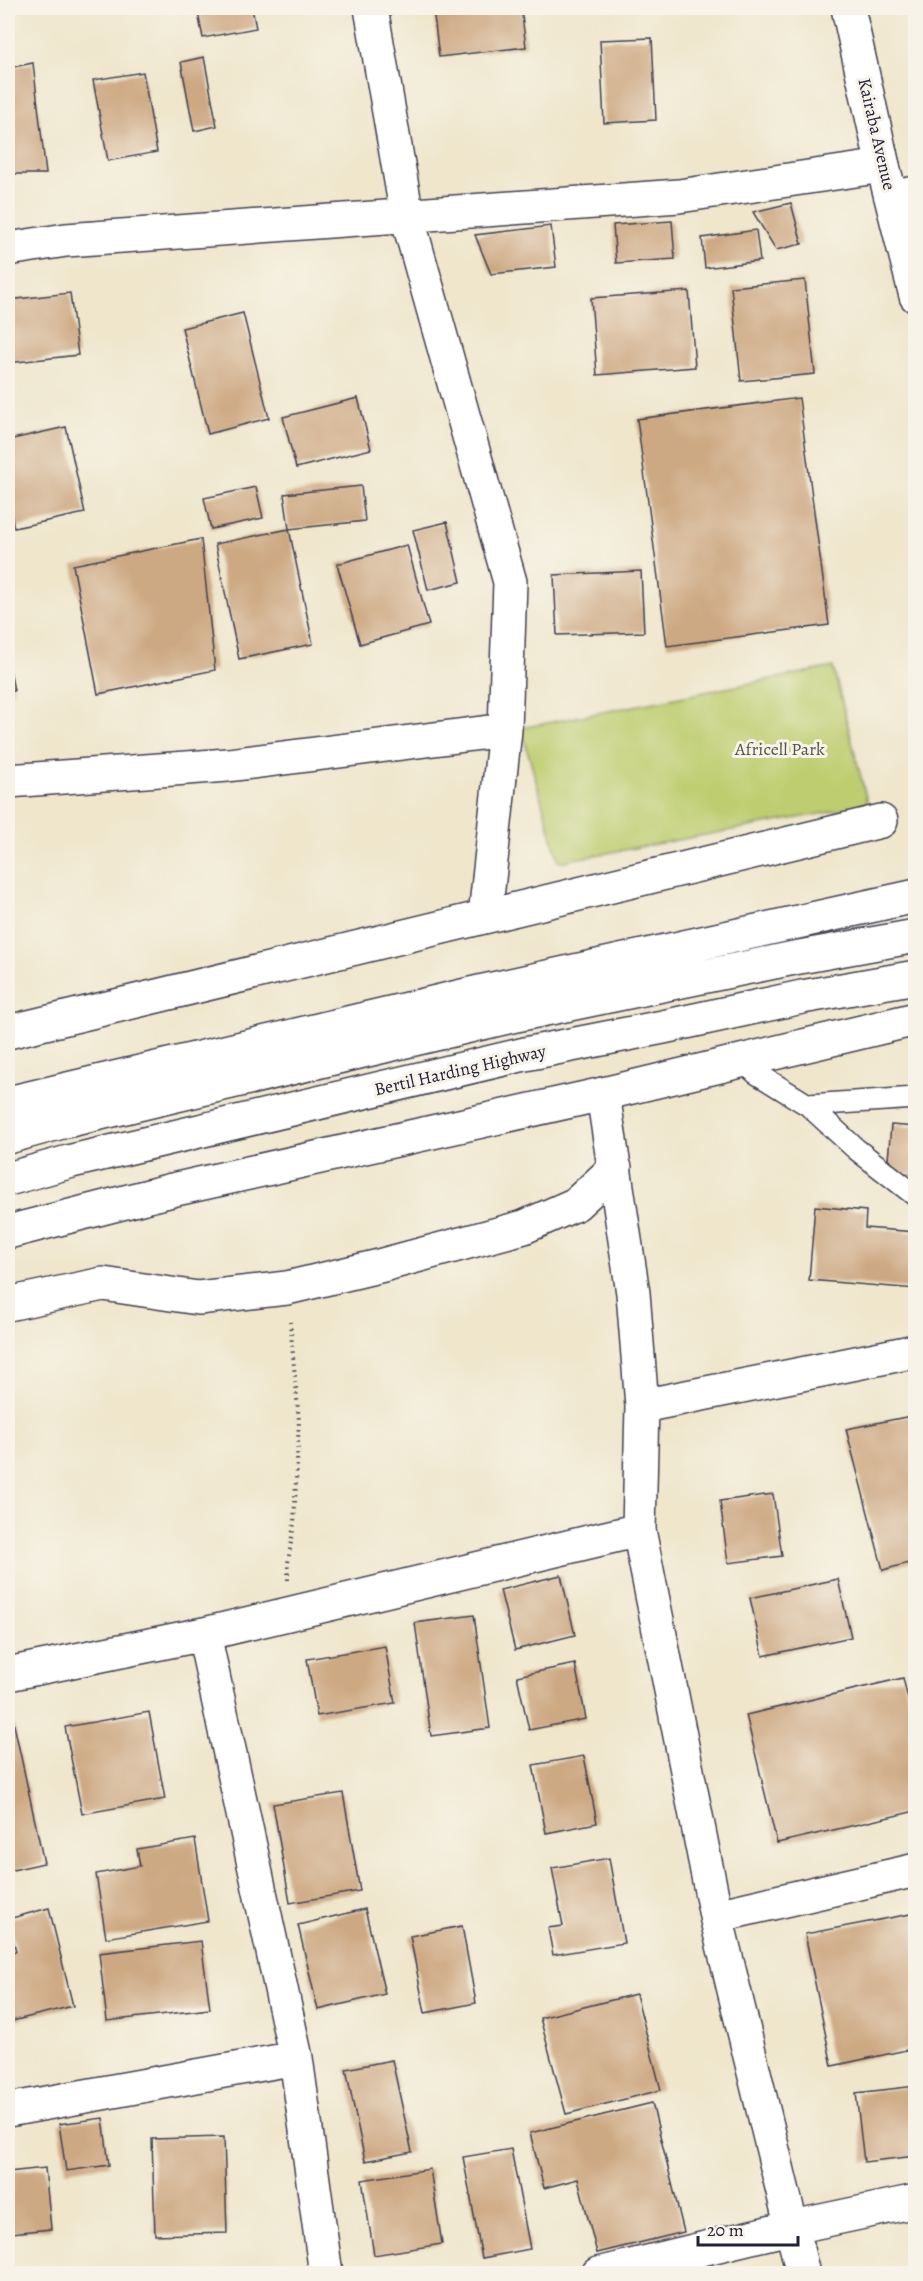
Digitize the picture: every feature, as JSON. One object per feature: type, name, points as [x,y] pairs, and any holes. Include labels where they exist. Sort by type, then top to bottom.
[{"type":"street","points":[[372,8],[407,216],[510,582],[505,730],[485,916]]},
{"type":"street","name":"Kairaba Avenue","points":[[848,8],[883,166],[904,195],[915,296]]},
{"type":"street","points":[[8,249],[66,240],[679,196],[883,166]]},
{"type":"street","points":[[8,781],[228,765],[505,730]]},
{"type":"street","points":[[8,1032],[881,821]]},
{"type":"street","points":[[8,1103],[479,992],[915,896]]},
{"type":"street","points":[[8,1137],[62,1122],[516,1015],[794,958],[915,936]]},
{"type":"street","name":"Bertil Harding Highway","points":[[8,1179],[72,1161],[525,1054],[802,997],[915,977]]},
{"type":"street","points":[[8,1232],[172,1190],[603,1094],[915,1019]]},
{"type":"street","points":[[603,1094],[633,1293],[642,1406],[639,1530],[716,1916],[794,2227],[803,2274]]},
{"type":"street","points":[[8,1304],[103,1284],[198,1298],[287,1288],[524,1227],[576,1204],[615,1168]]},
{"type":"street","points":[[642,1406],[915,1351]]},
{"type":"street","points":[[8,1674],[204,1634],[639,1530]]},
{"type":"street","points":[[204,1634],[296,2058],[326,2274]]},
{"type":"street","points":[[716,1916],[915,1870]]},
{"type":"street","points":[[8,2110],[296,2058]]},
{"type":"street","points":[[598,2274],[794,2227],[915,2201]]},
{"type":"lane","points":[[742,1060],[756,1073],[808,1105],[856,1149],[915,1196]]},
{"type":"lane","points":[[808,1105],[915,1098]]},
{"type":"path","points":[[287,1288],[299,1421],[294,1523],[288,1563]]},
{"type":"green space","name":"Africell Park","points":[[833,667],[868,805],[559,862],[521,728]]},
{"type":"building","points":[[197,8],[252,8],[256,28],[203,38]]},
{"type":"building","points":[[433,8],[521,8],[526,47],[439,57]]},
{"type":"building","points":[[652,38],[656,120],[604,123],[600,40]]},
{"type":"building","points":[[204,57],[217,126],[194,131],[181,62]]},
{"type":"building","points":[[33,63],[46,174],[8,174],[8,68]]},
{"type":"building","points":[[143,72],[157,152],[108,161],[93,80]]},
{"type":"building","points":[[791,203],[802,244],[776,250],[753,212]]},
{"type":"building","points":[[672,221],[675,259],[616,263],[613,225]]},
{"type":"building","points":[[551,226],[556,267],[491,274],[475,235]]},
{"type":"building","points":[[756,230],[760,261],[705,268],[702,238]]},
{"type":"building","points":[[805,280],[815,374],[741,381],[731,287]]},
{"type":"building","points":[[689,291],[695,367],[597,375],[591,298]]},
{"type":"building","points":[[70,293],[78,355],[8,363],[8,300]]},
{"type":"building","points":[[243,313],[269,418],[208,434],[182,328]]},
{"type":"building","points":[[358,398],[371,449],[296,468],[283,417]]},
{"type":"building","points":[[799,398],[829,625],[667,646],[637,419]]},
{"type":"building","points":[[66,427],[85,513],[14,528],[8,500],[8,440]]},
{"type":"building","points":[[361,486],[365,521],[289,529],[284,494]]},
{"type":"building","points":[[256,487],[263,518],[211,529],[204,498]]},
{"type":"building","points":[[447,522],[461,582],[428,590],[413,530]]},
{"type":"building","points":[[289,529],[313,644],[239,659],[215,544]]},
{"type":"building","points":[[201,539],[215,670],[98,694],[73,565]]},
{"type":"building","points":[[407,545],[429,625],[360,644],[337,564]]},
{"type":"building","points":[[641,571],[644,632],[557,635],[554,575]]},
{"type":"building","points":[[8,659],[14,691],[8,692]]},
{"type":"building","points":[[891,1125],[916,1127],[916,1174],[887,1172]]},
{"type":"building","points":[[815,1206],[866,1211],[865,1228],[916,1232],[916,1289],[809,1280]]},
{"type":"building","points":[[916,1415],[916,1561],[883,1570],[846,1429]]},
{"type":"building","points":[[773,1494],[782,1556],[728,1563],[720,1501]]},
{"type":"building","points":[[561,1575],[575,1635],[515,1650],[500,1590]]},
{"type":"building","points":[[838,1579],[851,1637],[763,1656],[750,1598]]},
{"type":"building","points":[[474,1615],[490,1728],[431,1736],[415,1623]]},
{"type":"building","points":[[385,1646],[395,1703],[317,1716],[307,1659]]},
{"type":"building","points":[[575,1664],[586,1719],[529,1730],[517,1676]]},
{"type":"building","points":[[903,1678],[916,1732],[916,1811],[777,1843],[746,1715]]},
{"type":"building","points":[[8,1697],[44,1863],[8,1871]]},
{"type":"building","points":[[149,1712],[165,1799],[82,1814],[65,1727]]},
{"type":"building","points":[[584,1756],[597,1823],[546,1833],[533,1765]]},
{"type":"building","points":[[343,1793],[360,1891],[290,1903],[273,1804]]},
{"type":"building","points":[[195,1839],[208,1921],[106,1938],[96,1874],[140,1866],[137,1849]]},
{"type":"building","points":[[609,1858],[624,1943],[553,1955],[548,1928],[563,1926],[552,1868]]},
{"type":"building","points":[[49,1908],[73,2006],[8,2022],[8,1953],[16,1951],[8,1919]]},
{"type":"building","points":[[365,1909],[385,1994],[318,2010],[298,1925]]},
{"type":"building","points":[[916,1913],[916,2048],[832,2066],[805,1934]]},
{"type":"building","points":[[462,1926],[476,2003],[425,2013],[410,1936]]},
{"type":"building","points":[[201,1941],[210,2009],[107,2021],[99,1953]]},
{"type":"building","points":[[636,1994],[661,2090],[566,2114],[540,2018]]},
{"type":"building","points":[[392,2060],[412,2152],[365,2161],[346,2069]]},
{"type":"building","points":[[916,2086],[916,2156],[864,2162],[856,2093]]},
{"type":"building","points":[[652,2103],[684,2232],[597,2253],[578,2179],[544,2188],[530,2133]]},
{"type":"building","points":[[103,2118],[109,2165],[66,2171],[59,2124]]},
{"type":"building","points":[[224,2137],[227,2233],[155,2235],[152,2139]]},
{"type":"building","points":[[511,2149],[530,2249],[482,2258],[463,2157]]},
{"type":"building","points":[[45,2168],[51,2229],[11,2233],[8,2172]]},
{"type":"building","points":[[430,2169],[442,2244],[374,2255],[362,2180]]}]
